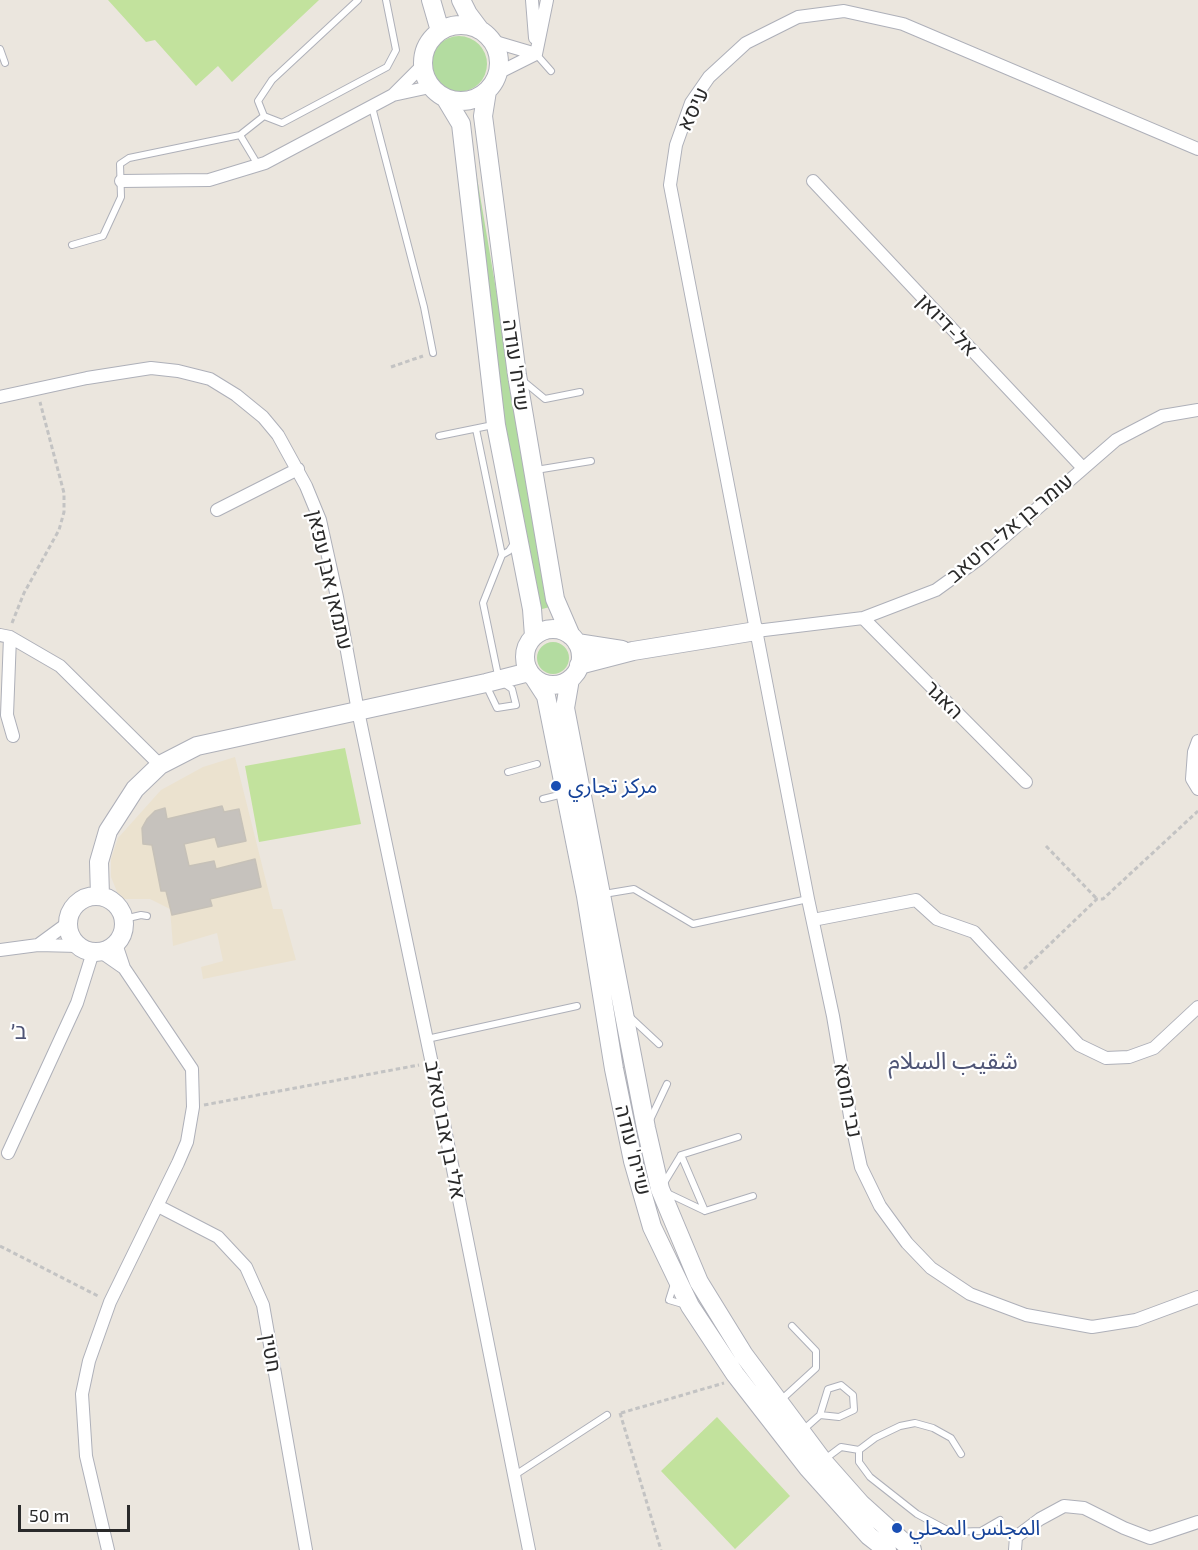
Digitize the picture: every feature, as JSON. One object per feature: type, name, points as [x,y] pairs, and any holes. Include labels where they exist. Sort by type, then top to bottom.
[{"type":"main road","points":[[431,0],[440,31]]},
{"type":"main road","points":[[461,0],[468,14],[486,35],[498,51],[498,73],[487,91],[478,98],[468,101],[446,99],[430,87],[422,66],[423,54],[427,45],[440,31],[460,24],[486,35]]},
{"type":"main road","name":"שייח' עודה","points":[[487,91],[483,116],[532,471],[555,599],[574,640]]},
{"type":"main road","name":"שייח' עודה","points":[[446,99],[461,124],[496,425],[517,538],[517,561],[532,609],[534,636]]},
{"type":"main road","points":[[100,896],[99,862],[108,831],[135,789],[160,765],[197,746],[532,675],[553,684],[574,672],[580,654],[574,640],[554,629],[544,630],[534,636],[525,652],[493,682]]},
{"type":"main road","name":"עומר בן אל-ח'טאב","points":[[574,672],[633,651],[756,631]]},
{"type":"main road","name":"עומר בן אל-ח'טאב","points":[[574,640],[633,651]]},
{"type":"main road","points":[[525,652],[532,675]]},
{"type":"main road","name":"שייח' עודה","points":[[574,672],[565,708],[646,1128],[660,1189],[699,1282],[744,1355],[823,1461],[861,1504],[912,1550]]},
{"type":"main road","name":"שייח' עודה","points":[[532,675],[546,696],[586,896],[614,1069],[633,1161],[652,1227],[690,1306],[735,1374],[808,1468],[869,1536],[887,1550]]},
{"type":"main road","points":[[91,896],[100,896],[116,903],[122,910],[124,919],[124,928],[97,948],[69,933],[68,923],[75,905],[91,896]]},
{"type":"street","points":[[532,0],[537,54]]},
{"type":"street","points":[[537,54],[548,0]]},
{"type":"street","name":"עיסא","points":[[756,631],[669,185],[676,145],[691,103],[709,77],[746,43],[798,17],[844,11],[903,24],[1198,149]]},
{"type":"street","points":[[486,35],[537,54]]},
{"type":"street","points":[[498,73],[537,54]]},
{"type":"street","points":[[393,95],[422,66]]},
{"type":"street","points":[[121,181],[209,180],[258,165],[393,95],[430,87]]},
{"type":"street","name":"אל-דיואן","points":[[813,181],[1082,467]]},
{"type":"street","name":"עתמאן אבן עפאן","points":[[0,397],[87,378],[151,368],[178,371],[210,379],[236,395],[263,417],[278,435],[298,469],[320,520],[358,711]]},
{"type":"street","name":"עומר בן אל-ח'טאב","points":[[756,631],[862,618],[936,590],[979,559],[1082,467],[1116,440],[1162,416],[1198,410]]},
{"type":"street","points":[[217,510],[298,469]]},
{"type":"street","name":"האגר","points":[[862,618],[1026,782]]},
{"type":"street","name":"נבי מוסא","points":[[756,631],[861,1167],[880,1206],[907,1243],[931,1268],[970,1294],[1026,1315],[1092,1327],[1136,1320],[1198,1297]]},
{"type":"street","points":[[5,636],[7,715],[13,736]]},
{"type":"street","points":[[5,636],[60,666],[160,765]]},
{"type":"street","name":"אלי בן אבו טאלב","points":[[358,711],[432,1062],[529,1550]]},
{"type":"street","points":[[1198,741],[1194,753],[1192,779],[1198,789]]},
{"type":"street","points":[[813,920],[916,900],[937,919],[974,932],[1079,1046],[1106,1058],[1129,1057],[1154,1048],[1198,1007]]},
{"type":"street","points":[[38,945],[68,923]]},
{"type":"street","points":[[0,951],[38,945],[97,948],[124,968],[192,1069],[193,1107],[187,1142],[110,1302],[89,1361],[82,1394],[86,1456],[108,1550]]},
{"type":"street","points":[[8,1153],[77,1003],[97,948]]},
{"type":"street","name":"חטין","points":[[158,1206],[218,1237],[246,1267],[263,1305],[306,1550]]},
{"type":"street","points":[[1015,1550],[1017,1537],[1040,1519],[1064,1506],[1084,1508],[1150,1538],[1198,1522]]},
{"type":"lane","points":[[358,0],[272,80],[258,101],[264,116],[282,123],[387,67],[396,50],[386,0]]},
{"type":"lane","points":[[0,49],[5,63]]},
{"type":"lane","points":[[537,54],[551,71]]},
{"type":"lane","points":[[372,106],[424,307],[433,353]]},
{"type":"lane","points":[[72,245],[103,236],[121,197],[120,164],[129,158],[240,135],[264,116]]},
{"type":"lane","points":[[240,135],[258,165]]},
{"type":"lane","points":[[517,375],[545,399],[580,392]]},
{"type":"lane","points":[[439,436],[496,425]]},
{"type":"lane","points":[[476,429],[502,555],[483,603],[493,682],[497,708],[516,705],[512,689],[493,682]]},
{"type":"lane","points":[[532,471],[591,461]]},
{"type":"lane","points":[[502,555],[509,551],[517,538]]},
{"type":"lane","points":[[502,555],[517,561]]},
{"type":"lane","points":[[508,772],[537,764]]},
{"type":"lane","points":[[543,799],[564,794]]},
{"type":"lane","points":[[601,895],[634,889],[693,924],[808,899]]},
{"type":"lane","points":[[124,919],[147,916]]},
{"type":"lane","points":[[427,1039],[576,1006]]},
{"type":"lane","points":[[623,1010],[659,1044]]},
{"type":"lane","points":[[646,1128],[667,1084]]},
{"type":"lane","points":[[738,1137],[681,1155],[660,1189],[705,1211],[753,1196]]},
{"type":"lane","points":[[681,1155],[705,1211]]},
{"type":"lane","points":[[778,1403],[816,1368],[816,1351],[792,1326]]},
{"type":"lane","points":[[800,1432],[820,1415],[828,1389],[841,1385],[853,1395],[854,1410],[838,1417],[820,1415]]},
{"type":"lane","points":[[514,1475],[607,1415]]},
{"type":"lane","points":[[823,1461],[841,1447],[859,1450],[875,1438],[900,1426],[915,1423],[933,1428],[951,1438],[961,1454]]},
{"type":"lane","points":[[859,1450],[859,1462],[870,1477],[917,1514],[951,1532],[981,1531],[1000,1520]]},
{"type":"path","points":[[391,367],[433,353]]},
{"type":"path","points":[[5,636],[24,593],[59,530],[64,512],[64,493],[37,388]]},
{"type":"path","points":[[1016,976],[1097,899],[1103,899],[1198,811]]},
{"type":"path","points":[[1046,846],[1097,899]]},
{"type":"path","points":[[193,1107],[432,1062]]},
{"type":"path","points":[[0,1246],[110,1302]]},
{"type":"path","points":[[607,1415],[721,1385],[735,1374]]},
{"type":"path","points":[[620,1413],[661,1550]]},
{"type":"shaded area","points":[[235,757],[273,909],[282,909],[296,960],[203,979],[201,967],[223,961],[217,933],[173,946],[170,909],[150,899],[120,899],[111,877],[111,859],[118,838],[161,790],[203,767]]},
{"type":"green space","points":[[108,0],[319,0],[232,82],[218,66],[196,86],[155,40],[146,42]]},
{"type":"green space","points":[[459,36],[474,41],[482,49],[487,64],[482,79],[474,87],[459,92],[444,87],[436,79],[431,64],[436,49],[444,41]]},
{"type":"green space","points":[[466,113],[550,607],[538,610],[451,116]]},
{"type":"green space","points":[[553,642],[565,646],[569,658],[565,670],[553,674],[541,670],[537,658],[541,646]]},
{"type":"green space","points":[[345,748],[361,824],[259,842],[245,766]]},
{"type":"green space","points":[[717,1417],[790,1496],[735,1549],[661,1471]]},
{"type":"building","points":[[222,806],[224,812],[239,809],[246,841],[218,847],[215,837],[184,844],[189,866],[214,861],[216,869],[255,859],[261,887],[210,899],[212,906],[172,915],[166,891],[161,891],[152,845],[143,844],[142,828],[155,811],[165,808],[167,819]]},
{"type":"place","name":"مركز تجاري","points":[[556,786]]},
{"type":"place","name":"المجلس المحلي","points":[[897,1528]]},
{"type":"district","name":"ב׳","points":[[19,1032]]},
{"type":"district","name":"شقيب السلام","points":[[953,1061]]}]
